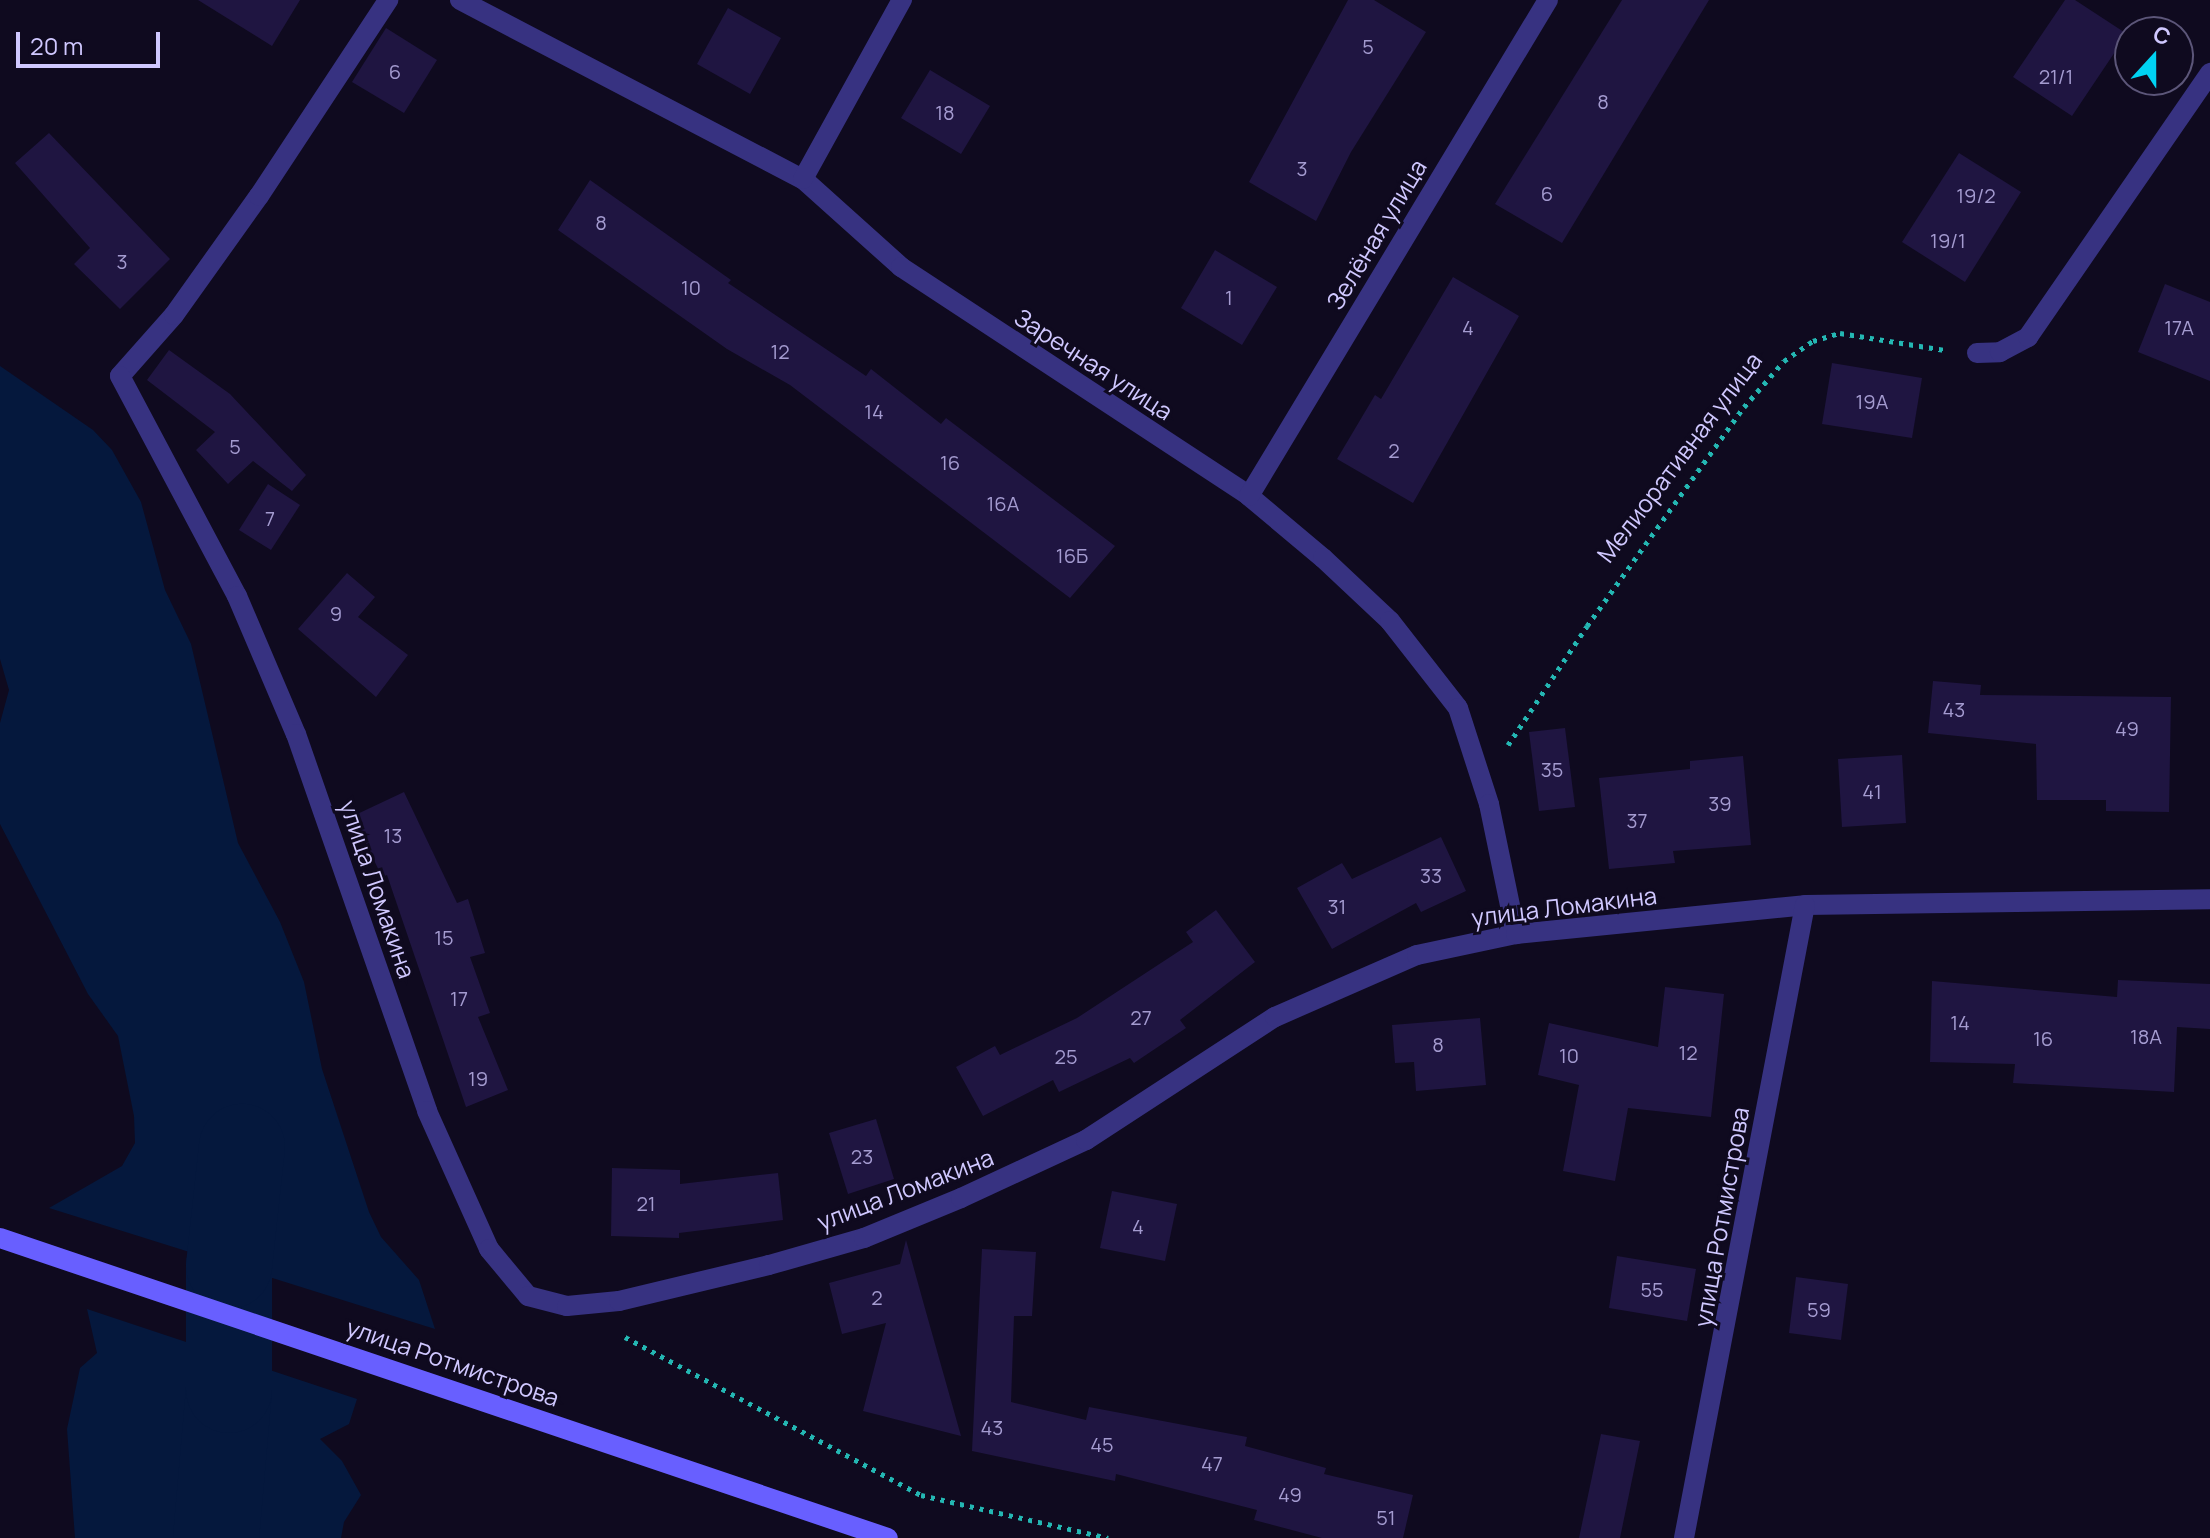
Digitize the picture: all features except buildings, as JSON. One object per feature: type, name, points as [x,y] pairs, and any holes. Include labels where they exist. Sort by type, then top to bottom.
[{"type":"street","name":"улица Ломакина","points":[[388,0],[259,196],[174,315],[120,376],[237,596],[296,734],[427,1111],[489,1249],[528,1296],[567,1306],[619,1301],[864,1238],[1086,1140],[1275,1017],[1340,985],[1417,955],[1516,934],[1805,905],[2210,899]]},
{"type":"street","name":"Заречная улица","points":[[460,0],[803,179],[901,267],[1249,496],[1390,621],[1458,708],[1489,804],[1516,934]]},
{"type":"street","points":[[803,179],[902,0]]},
{"type":"street","name":"Зелёная улица","points":[[1249,496],[1548,0]]},
{"type":"street","points":[[1977,353],[2000,352],[2028,337],[2210,73]]},
{"type":"street","name":"улица Ротмистрова","points":[[1684,1538],[1805,905]]},
{"type":"street","name":"улица Ротмистрова","points":[[0,1238],[888,1538]]},
{"type":"path","name":"Мелиоративная улица","points":[[1508,745],[1679,497],[1784,361],[1813,341],[1840,333],[1977,353]]},
{"type":"path","points":[[622,1336],[921,1495],[1108,1538]]},
{"type":"water","points":[[0,366],[93,430],[112,450],[141,502],[165,590],[191,644],[238,843],[280,922],[304,982],[322,1069],[369,1212],[381,1237],[419,1280],[435,1329],[49,1208],[122,1166],[135,1143],[134,1116],[118,1036],[88,994],[0,824],[0,723],[9,690],[0,659]]},
{"type":"water","points":[[87,1309],[357,1399],[349,1424],[320,1439],[342,1461],[361,1495],[344,1522],[341,1538],[75,1538],[67,1429],[80,1368],[97,1353]]},
{"type":"waterway","points":[[216,1538],[229,1390],[229,1266],[242,1147]]}]
